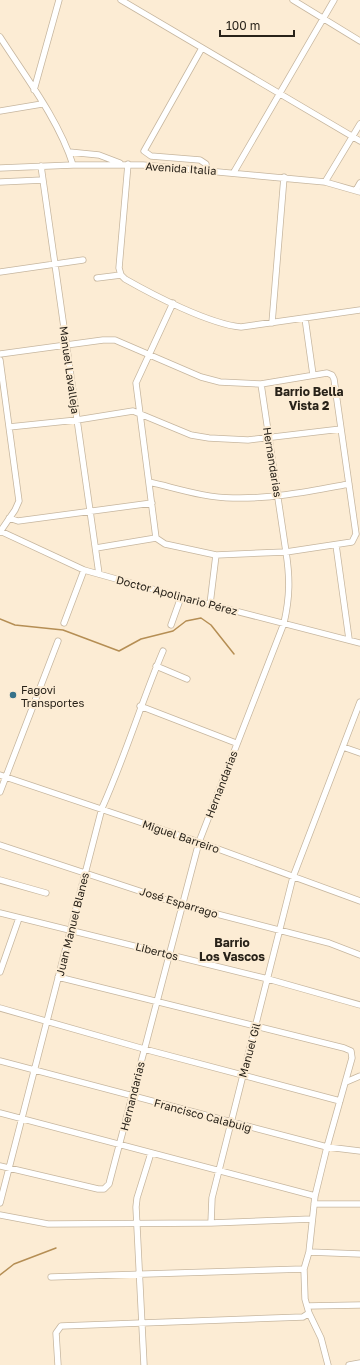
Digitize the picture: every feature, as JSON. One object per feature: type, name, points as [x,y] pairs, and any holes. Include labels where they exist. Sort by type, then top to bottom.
[{"type":"street","points":[[34,90],[59,0]]},
{"type":"street","points":[[121,0],[360,142]]},
{"type":"street","points":[[293,0],[360,40]]},
{"type":"street","points":[[234,172],[334,0]]},
{"type":"street","points":[[0,37],[42,104],[69,152],[73,165]]},
{"type":"street","points":[[202,48],[144,151],[151,156],[200,160],[206,164],[207,170]]},
{"type":"street","points":[[0,111],[42,104]]},
{"type":"street","points":[[325,182],[360,124]]},
{"type":"street","points":[[69,152],[99,155],[125,164],[119,268],[121,275],[131,283],[173,303],[229,326],[272,323],[360,310]]},
{"type":"street","name":"Avenida Italia","points":[[0,168],[125,164],[284,176],[325,182],[358,191]]},
{"type":"street","name":"Manuel Lavalleja","points":[[41,166],[99,574]]},
{"type":"street","points":[[272,323],[284,176]]},
{"type":"street","points":[[0,182],[43,180]]},
{"type":"street","points":[[358,191],[360,183]]},
{"type":"street","points":[[0,272],[83,260]]},
{"type":"street","points":[[98,278],[121,275]]},
{"type":"street","points":[[156,538],[136,383],[148,354],[173,303]]},
{"type":"street","points":[[305,318],[313,375]]},
{"type":"street","points":[[0,354],[103,340],[115,340],[202,378],[220,382],[261,384],[327,373],[332,375],[358,534],[352,542],[286,552],[216,555],[165,544],[156,538],[96,548]]},
{"type":"street","points":[[0,360],[2,391],[9,427],[19,501],[0,532]]},
{"type":"street","name":"Hernandarias","points":[[9,1169],[98,1189],[104,1189],[109,1184],[199,842],[236,743],[284,623],[290,589],[286,552],[261,384]]},
{"type":"street","points":[[9,427],[77,420],[133,411],[191,435],[230,440],[269,439],[341,429]]},
{"type":"street","points":[[149,482],[193,493],[232,498],[278,496],[349,484]]},
{"type":"street","points":[[9,518],[18,521],[152,503]]},
{"type":"street","name":"Doctor Apolinario Pérez","points":[[0,532],[84,570],[181,597],[360,642]]},
{"type":"street","points":[[336,545],[349,639]]},
{"type":"street","points":[[210,604],[216,555]]},
{"type":"street","points":[[64,623],[84,570]]},
{"type":"street","points":[[171,625],[181,597]]},
{"type":"street","points":[[0,792],[3,775],[58,641]]},
{"type":"street","name":"Juan Manuel Blanes","points":[[0,1204],[102,808],[120,767],[140,706],[162,651]]},
{"type":"street","points":[[156,666],[187,679]]},
{"type":"street","name":"Manuel Gil","points":[[211,1224],[211,1206],[230,1123],[293,877],[360,702]]},
{"type":"street","points":[[140,706],[236,743]]},
{"type":"street","points":[[343,747],[360,753]]},
{"type":"street","name":"Miguel Barreiro","points":[[3,775],[102,808],[360,900]]},
{"type":"street","name":"José Esparrago","points":[[0,845],[182,905],[329,943],[360,955]]},
{"type":"street","points":[[0,880],[46,893]]},
{"type":"street","name":"Libertos","points":[[0,914],[268,979],[360,1005]]},
{"type":"street","points":[[0,972],[18,918]]},
{"type":"street","points":[[58,976],[351,1051],[352,1058],[326,1147],[315,1196],[309,1252],[304,1269],[308,1313],[321,1338],[328,1365]]},
{"type":"street","points":[[0,1008],[144,1049],[340,1100]]},
{"type":"street","name":"Francisco Calabuig","points":[[0,1062],[133,1095],[230,1123],[326,1147],[360,1151]]},
{"type":"street","points":[[346,1082],[360,1076]]},
{"type":"street","points":[[0,1113],[315,1196]]},
{"type":"street","points":[[144,1365],[137,1198],[150,1153]]},
{"type":"street","points":[[0,1166],[9,1169]]},
{"type":"street","points":[[314,1204],[360,1204]]},
{"type":"street","points":[[0,1215],[48,1224],[211,1224],[312,1219]]},
{"type":"street","points":[[309,1252],[360,1254]]},
{"type":"street","points":[[51,1277],[139,1273],[304,1269]]},
{"type":"street","points":[[307,1306],[360,1304]]},
{"type":"street","points":[[58,1365],[56,1333],[57,1329],[61,1326],[303,1317],[308,1313]]},
{"type":"street","points":[[349,1365],[360,1363]]},
{"type":"waterway","points":[[0,619],[15,625],[63,630],[119,651],[141,639],[173,631],[186,621],[201,618],[211,625],[234,654]]},
{"type":"waterway","points":[[0,1275],[14,1264],[56,1248]]},
{"type":"place","name":"Fagovi Transportes","points":[[13,695]]},
{"type":"district","name":"Barrio Bella Vista 2","points":[[309,398]]},
{"type":"district","name":"Barrio Los Vascos","points":[[232,949]]}]
